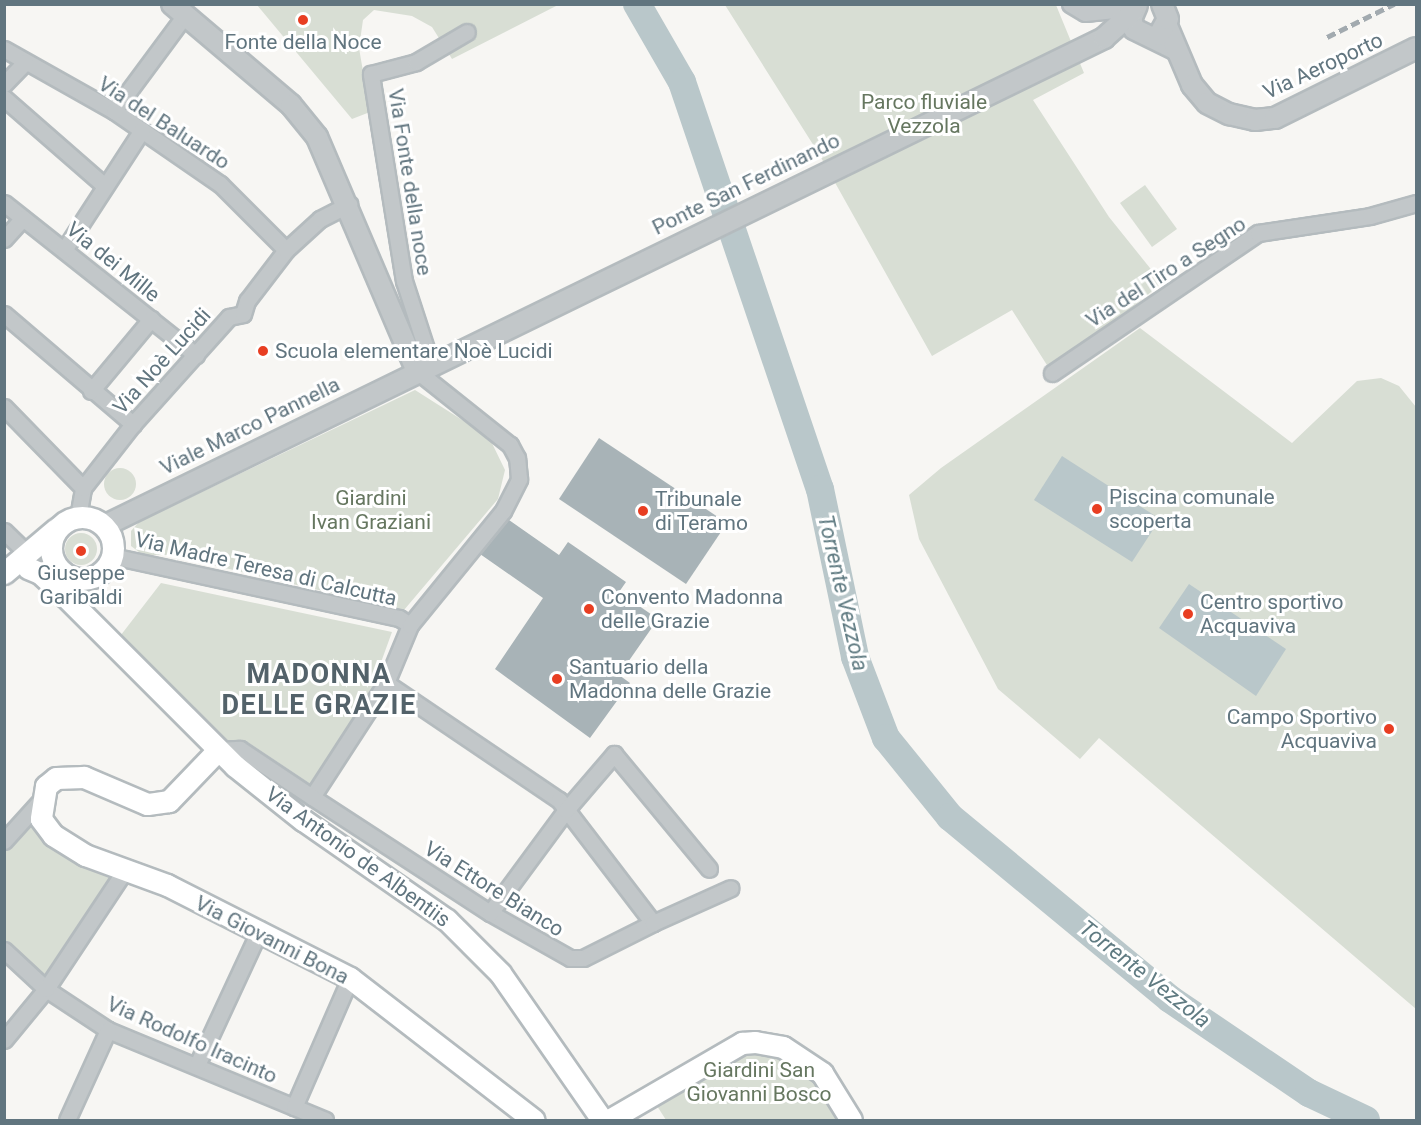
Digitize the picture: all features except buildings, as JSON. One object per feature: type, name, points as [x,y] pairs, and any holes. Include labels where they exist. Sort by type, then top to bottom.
[{"type":"main road","points":[[78,517],[104,526],[112,539],[112,556],[106,568],[90,578],[70,577],[56,565],[17,565],[56,529],[78,517]]},
{"type":"main road","points":[[56,529],[50,545],[65,596]]},
{"type":"main road","name":"Via Antonio de Albentiis","points":[[17,565],[40,573],[88,616],[218,750],[303,820],[447,920],[500,973],[602,1120]]},
{"type":"main road","points":[[88,616],[84,597],[90,578]]},
{"type":"main road","points":[[41,800],[46,786],[56,778],[75,774],[140,802],[169,801],[218,750]]},
{"type":"main road","name":"Via Giovanni Bona","points":[[41,800],[41,819],[53,835],[85,855],[260,929],[350,978],[534,1120]]},
{"type":"main road","points":[[609,1120],[742,1043],[755,1042],[783,1047],[822,1073],[851,1120]]},
{"type":"street","points":[[1071,4],[1085,13],[1135,7],[1143,35]]},
{"type":"street","name":"Ponte San Ferdinando","points":[[430,364],[1104,38],[1135,7]]},
{"type":"street","points":[[114,111],[179,10],[291,105],[317,137],[430,364],[498,432],[517,458],[519,478],[512,495],[410,625],[386,683],[312,797]]},
{"type":"street","points":[[1143,35],[1158,35],[1169,13]]},
{"type":"street","name":"Via Aeroporto","points":[[1169,13],[1175,49],[1192,85],[1207,103],[1229,114],[1255,120],[1275,118],[1416,48]]},
{"type":"street","name":"Via Fonte della noce","points":[[430,364],[404,281],[371,74],[416,62],[467,32]]},
{"type":"street","points":[[1143,35],[1175,49]]},
{"type":"street","name":"Ponte San Ferdinando","points":[[1104,38],[1143,35]]},
{"type":"street","name":"Via del Baluardo","points":[[4,49],[114,111],[220,183],[286,250]]},
{"type":"street","points":[[4,84],[25,62]]},
{"type":"street","points":[[4,98],[105,186]]},
{"type":"street","points":[[63,250],[142,130]]},
{"type":"street","name":"Via dei Mille","points":[[4,203],[196,355]]},
{"type":"street","name":"Via del Tiro a Segno","points":[[1052,373],[1258,233],[1370,216],[1416,203]]},
{"type":"street","name":"Via Noè Lucidi","points":[[78,517],[83,488],[133,424],[229,317],[246,317],[247,301],[286,250],[320,219],[349,204]]},
{"type":"street","points":[[4,239],[23,218]]},
{"type":"street","points":[[4,314],[91,391],[133,424]]},
{"type":"street","points":[[91,391],[151,320]]},
{"type":"street","name":"Viale Marco Pannella","points":[[104,526],[430,364]]},
{"type":"street","points":[[4,407],[83,488]]},
{"type":"street","points":[[4,531],[17,565]]},
{"type":"street","name":"Via Madre Teresa di Calcutta","points":[[112,556],[399,618],[410,625]]},
{"type":"street","points":[[386,683],[559,800],[653,923]]},
{"type":"street","name":"Via Ettore Bianco","points":[[218,750],[240,749],[490,914],[570,958],[583,958],[731,888]]},
{"type":"street","points":[[490,914],[566,810],[614,754],[709,869]]},
{"type":"street","points":[[4,841],[41,800]]},
{"type":"street","points":[[4,1040],[46,989],[125,870]]},
{"type":"street","points":[[197,1065],[260,929]]},
{"type":"street","name":"Via Rodolfo Iracinto","points":[[4,950],[46,989],[108,1030],[325,1120]]},
{"type":"street","points":[[294,1107],[350,978]]},
{"type":"street","points":[[67,1120],[108,1030]]},
{"type":"green space","name":"Fonte della Noce","points":[[257,5],[558,5],[452,59],[432,27],[412,16],[374,10],[363,20],[359,48],[370,112],[352,119]]},
{"type":"green space","name":"Parco fluviale Vezzola","points":[[725,5],[1056,5],[1084,73],[1033,100],[1109,217],[1162,283],[1052,373],[1012,310],[932,356],[819,154]]},
{"type":"green space","points":[[1145,185],[1177,229],[1152,247],[1120,203]]},
{"type":"green space","name":"Centro sportivo Acquaviva","points":[[1140,328],[1292,443],[1357,381],[1381,378],[1399,386],[1416,407],[1416,1009],[1099,738],[1080,759],[998,689],[919,539],[909,495],[941,468]]},
{"type":"green space","name":"Giardini Ivan Graziani","points":[[415,390],[489,437],[505,470],[498,499],[404,610],[169,555],[143,555],[131,546],[131,531],[139,522]]},
{"type":"green space","points":[[120,468],[131,473],[136,484],[131,495],[120,500],[109,495],[104,484],[109,473]]},
{"type":"green space","points":[[81,533],[92,538],[97,549],[92,560],[81,565],[70,560],[65,549],[70,538]]},
{"type":"green space","points":[[161,583],[392,632],[372,687],[381,693],[312,797],[231,748],[114,644]]},
{"type":"green space","points":[[23,816],[125,870],[46,989],[5,950],[4,841]]},
{"type":"green space","name":"Giardini San Giovanni Bosco","points":[[742,1043],[783,1047],[848,1115],[838,1120],[666,1120],[650,1095]]},
{"type":"shaded area","name":"Piscina comunale scoperta","points":[[1062,456],[1160,519],[1132,562],[1034,500]]},
{"type":"shaded area","points":[[1189,584],[1286,649],[1256,696],[1159,628]]},
{"type":"waterway","name":"Torrente Vezzola","points":[[637,4],[682,82],[820,489],[855,657],[886,738],[950,817],[1170,999],[1309,1093],[1366,1120]]},
{"type":"railway","points":[[1327,37],[1394,4]]},
{"type":"place","name":"Fonte della Noce","points":[[303,20]]},
{"type":"place","name":"Scuola elementare Noè Lucidi","points":[[263,351]]},
{"type":"place","name":"Piscina comunale scoperta","points":[[1097,509]]},
{"type":"place","name":"Tribunale di Teramo","points":[[643,511]]},
{"type":"place","name":"Giuseppe Garibaldi","points":[[81,551]]},
{"type":"place","name":"Convento Madonna delle Grazie","points":[[589,609]]},
{"type":"place","name":"Centro sportivo Acquaviva","points":[[1188,614]]},
{"type":"place","name":"Santuario della Madonna delle Grazie","points":[[557,679]]},
{"type":"place","name":"Campo Sportivo Acquaviva","points":[[1389,729]]},
{"type":"district","name":"MADONNA DELLE GRAZIE","points":[[319,690]]}]
